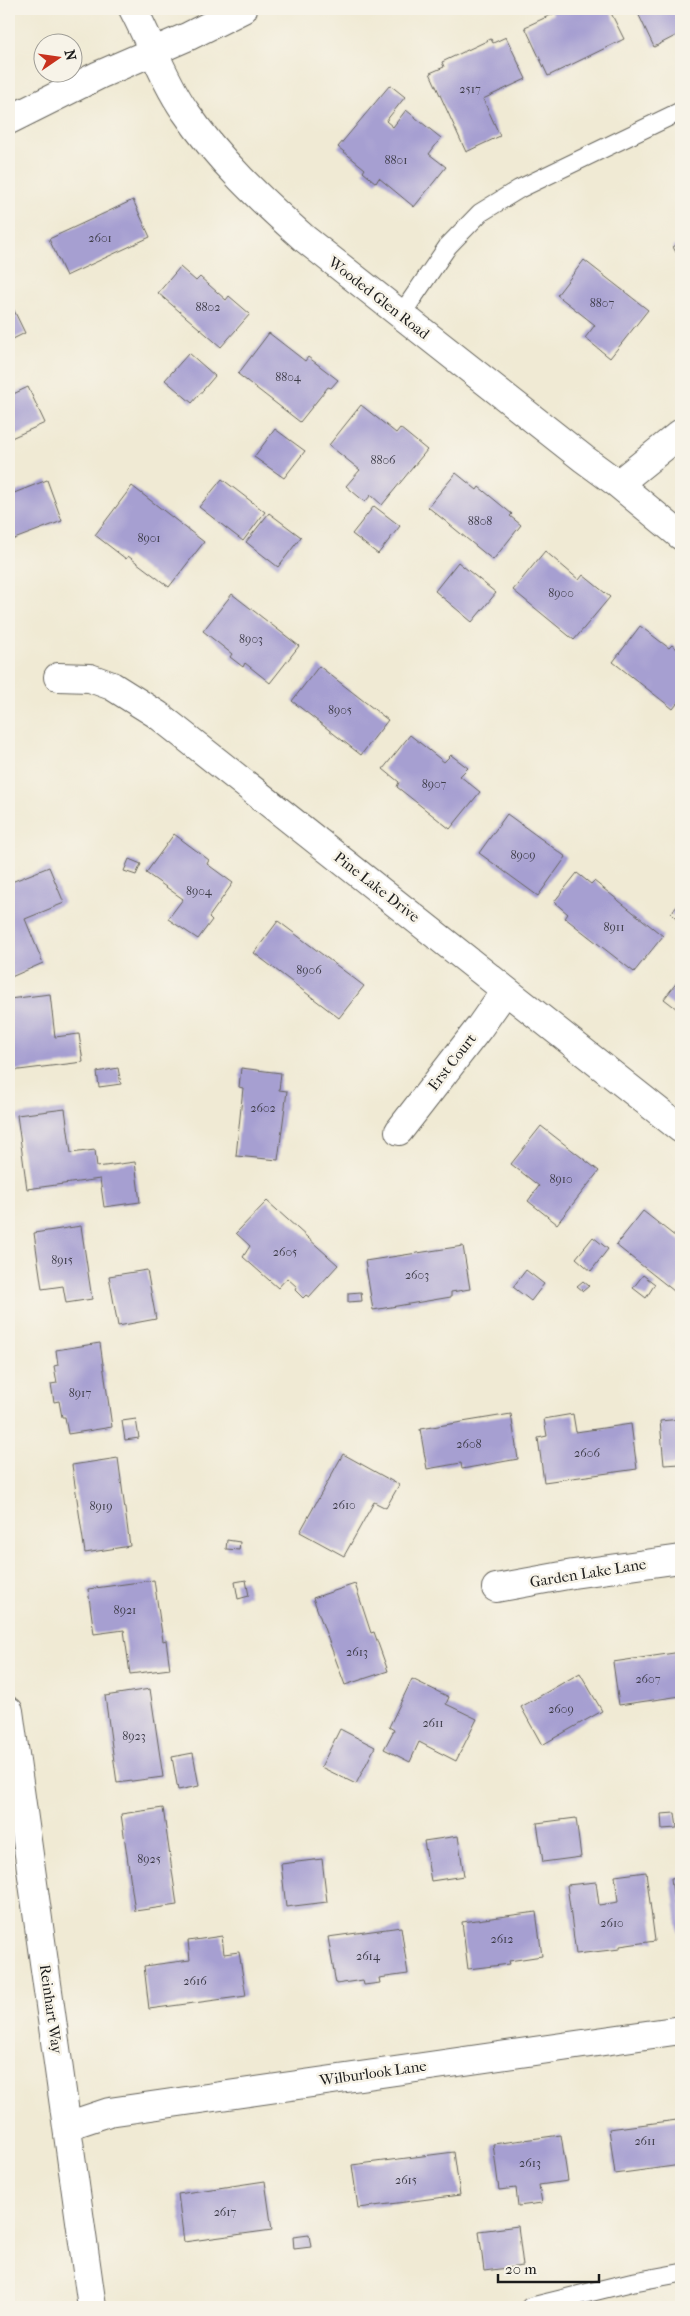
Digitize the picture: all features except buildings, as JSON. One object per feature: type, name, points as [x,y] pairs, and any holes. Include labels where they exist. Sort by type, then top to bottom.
[{"type":"street","name":"Wooded Glen Road","points":[[133,9],[184,111],[221,159],[269,208],[305,239],[584,460],[618,484],[681,536]]},
{"type":"street","points":[[9,120],[99,75],[155,51],[243,9]]},
{"type":"street","points":[[618,484],[681,433]]},
{"type":"street","name":"Pine Lake Drive","points":[[58,677],[90,678],[112,686],[158,715],[681,1129]]},
{"type":"street","name":"Erst Court","points":[[398,1132],[505,991]]},
{"type":"street","name":"Garden Lake Lane","points":[[496,1588],[572,1574],[681,1559]]},
{"type":"street","name":"Reinhart Way","points":[[9,1711],[92,2307]]},
{"type":"street","name":"Wilburlook Lane","points":[[67,2126],[109,2112],[681,2030]]},
{"type":"lane","points":[[401,315],[448,246],[480,213],[519,189],[681,111]]},
{"type":"lane","points":[[530,2307],[632,2282],[681,2273]]}]
